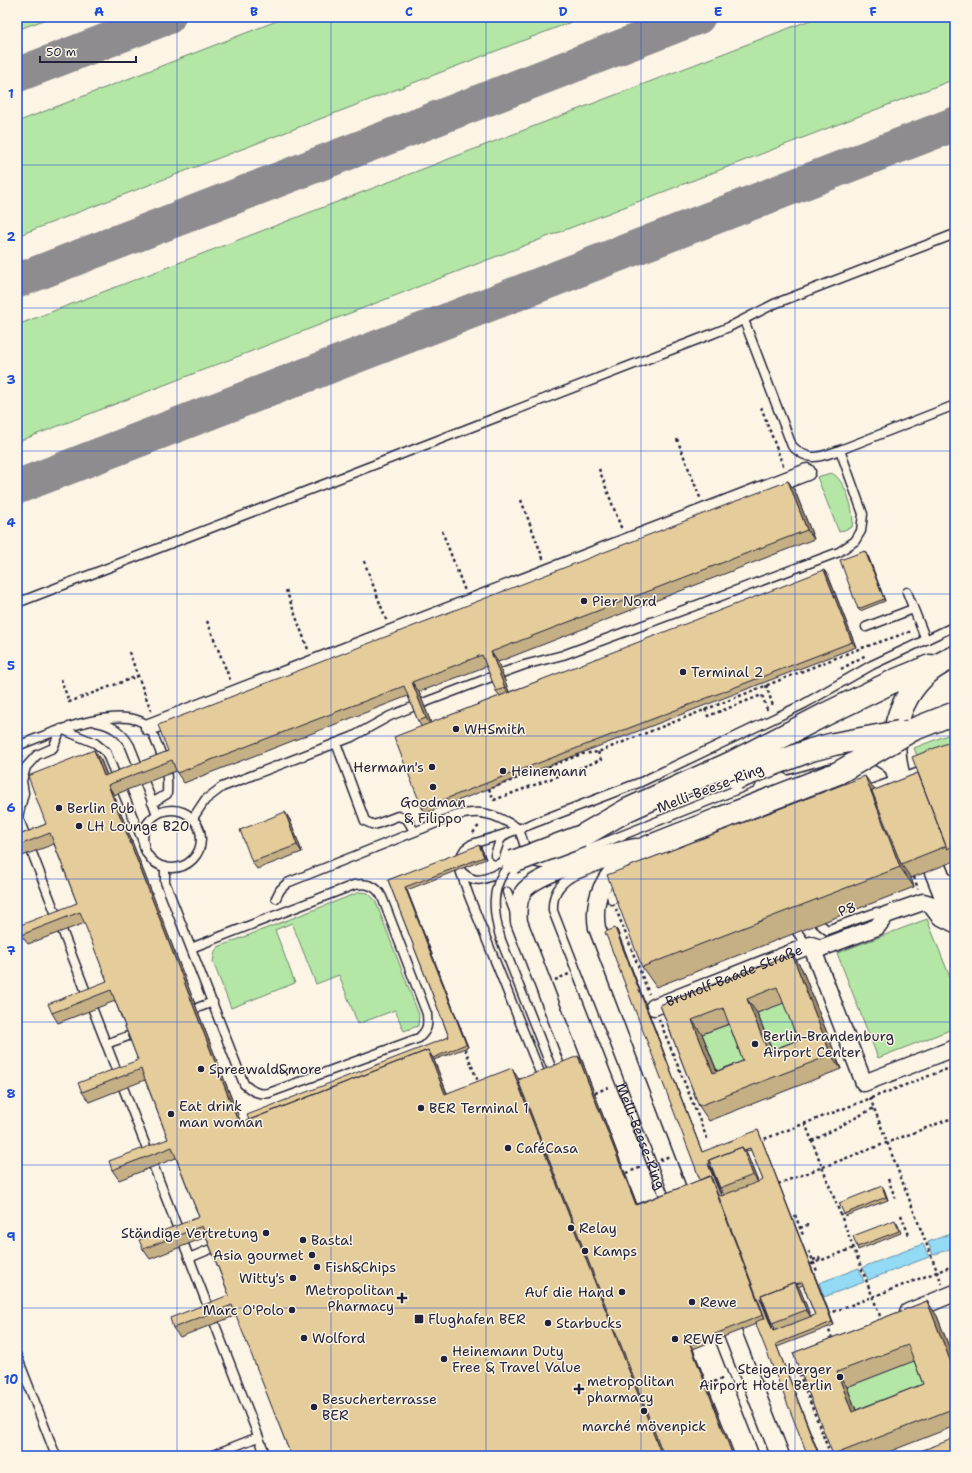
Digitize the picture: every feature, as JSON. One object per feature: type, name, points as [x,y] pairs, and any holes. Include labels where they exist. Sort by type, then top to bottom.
[{"type":"street","points":[[153,726],[807,472]]},
{"type":"street","points":[[582,836],[627,810],[731,763],[896,680],[950,659]]},
{"type":"street","points":[[902,787],[895,757],[894,743],[903,705],[917,683],[925,675],[950,659]]},
{"type":"street","name":"Melli-Beese-Ring","points":[[575,1067],[519,922],[518,908],[520,901],[524,892],[536,880],[599,856],[632,852],[666,840],[838,773],[912,730],[955,713]]},
{"type":"street","name":"Melli-Beese-Ring","points":[[502,864],[582,836],[790,757],[834,744],[912,730]]},
{"type":"street","name":"Melli-Beese-Ring","points":[[632,852],[610,873],[599,891],[595,909],[597,928],[707,1217]]},
{"type":"street","points":[[935,869],[931,887],[921,897],[930,904],[939,916],[955,924]]},
{"type":"street","points":[[935,869],[955,919]]},
{"type":"street","name":"Brunolf-Baade-Straße","points":[[654,1007],[811,945],[821,948],[877,927],[886,915],[921,897]]},
{"type":"street","points":[[811,945],[864,1083],[955,1048]]},
{"type":"street","points":[[736,1290],[800,1456]]},
{"type":"street","points":[[883,1323],[953,1294]]},
{"type":"lane","points":[[17,603],[712,334],[744,320],[774,304],[955,234]]},
{"type":"lane","points":[[744,320],[792,446],[800,454],[808,457],[820,457],[955,405]]},
{"type":"lane","points":[[502,674],[524,665],[563,655],[839,552],[855,541],[861,531],[863,514],[840,450]]},
{"type":"lane","points":[[907,592],[926,640]]},
{"type":"lane","points":[[866,627],[913,608]]},
{"type":"lane","points":[[545,1086],[460,870],[462,854],[465,849],[472,844],[508,833],[641,782],[804,704],[872,665],[955,626]]},
{"type":"lane","points":[[423,703],[494,676]]},
{"type":"lane","points":[[193,818],[205,800],[222,788],[352,737],[390,716],[415,706]]},
{"type":"lane","points":[[17,746],[61,729],[91,721],[119,716],[136,719],[153,726],[168,774],[167,794],[152,803]]},
{"type":"lane","points":[[91,721],[103,723],[114,728],[124,736],[130,746],[157,814]]},
{"type":"lane","points":[[61,729],[53,748],[36,755],[26,767],[22,781],[24,794],[18,816],[266,1456]]},
{"type":"lane","points":[[61,729],[95,743],[106,752],[144,844],[150,857],[156,862],[165,867],[175,868],[184,865],[192,860],[198,853],[201,844],[201,835],[193,818],[182,811],[165,810],[157,814],[147,824],[144,830],[144,844]]},
{"type":"lane","points":[[336,743],[365,821],[374,825],[398,816],[407,819],[414,831]]},
{"type":"lane","points":[[17,752],[17,758]]},
{"type":"lane","points":[[778,773],[827,759],[857,754],[870,756],[876,760],[902,787]]},
{"type":"lane","points":[[852,796],[902,787],[937,766]]},
{"type":"lane","points":[[276,898],[280,890],[288,883],[454,816],[473,813],[488,813],[499,817],[517,829],[526,852],[531,859],[541,864],[550,864],[756,782]]},
{"type":"lane","points":[[17,832],[28,841]]},
{"type":"lane","points":[[508,833],[500,840],[502,864],[506,869],[497,888],[495,921],[501,940],[553,1072]]},
{"type":"lane","name":"Melli-Beese-Ring","points":[[632,852],[565,880],[560,884],[556,891],[553,905],[670,1214]]},
{"type":"lane","points":[[460,870],[468,878],[482,881],[502,864]]},
{"type":"lane","points":[[165,867],[165,882],[244,1084],[251,1090],[261,1094],[269,1093],[418,1038],[426,1030],[428,1024],[427,1014],[382,896],[373,885],[354,885],[192,948]]},
{"type":"lane","points":[[935,869],[943,876],[955,881]]},
{"type":"lane","points":[[612,900],[612,895],[618,886],[626,883]]},
{"type":"lane","points":[[507,892],[519,922]]},
{"type":"lane","name":"P8","points":[[820,924],[827,930],[876,912],[886,915]]},
{"type":"lane","points":[[797,932],[804,941],[811,945]]},
{"type":"lane","points":[[197,1008],[213,1002]]},
{"type":"lane","points":[[106,1044],[131,1034]]},
{"type":"lane","points":[[189,1258],[214,1248]]},
{"type":"lane","points":[[713,1323],[764,1456]]},
{"type":"lane","points":[[17,1356],[56,1456]]},
{"type":"lane","points":[[210,1456],[258,1437]]},
{"type":"path","points":[[761,407],[788,479]]},
{"type":"path","points":[[677,440],[705,512]]},
{"type":"path","points":[[599,470],[627,542]]},
{"type":"path","points":[[521,500],[548,572]]},
{"type":"path","points":[[442,531],[469,603]]},
{"type":"path","points":[[364,561],[391,633]]},
{"type":"path","points":[[286,590],[314,663]]},
{"type":"path","points":[[208,621],[236,694]]},
{"type":"path","points":[[598,752],[601,760],[494,800],[489,789],[582,754],[598,752],[878,642],[921,628]]},
{"type":"path","points":[[129,652],[153,726]]},
{"type":"path","points":[[61,680],[69,702],[138,676]]},
{"type":"path","points":[[705,709],[708,716],[762,695],[767,709],[773,706],[766,686]]},
{"type":"path","points":[[643,729],[644,733]]},
{"type":"path","points":[[914,877],[921,897]]},
{"type":"path","points":[[612,900],[708,1141]]},
{"type":"path","points":[[465,1049],[480,1087]]},
{"type":"path","points":[[757,1142],[955,1066]]},
{"type":"path","points":[[594,1093],[620,1083]]},
{"type":"path","points":[[870,1098],[937,1272],[953,1294]]},
{"type":"path","points":[[812,1141],[874,1108]]},
{"type":"path","points":[[774,1186],[955,1117]]},
{"type":"path","points":[[805,1123],[883,1323]]},
{"type":"path","points":[[888,1179],[891,1191],[896,1200]]},
{"type":"path","points":[[795,1215],[803,1235]]},
{"type":"path","points":[[901,1215],[904,1226],[909,1235]]},
{"type":"path","points":[[800,1228],[807,1226],[806,1222]]},
{"type":"path","points":[[811,1264],[854,1246]]},
{"type":"path","points":[[809,1251],[817,1271]]},
{"type":"path","points":[[812,1260],[819,1258],[820,1261]]},
{"type":"path","points":[[824,1316],[955,1265]]},
{"type":"path","points":[[826,1321],[834,1342]]},
{"type":"path","points":[[798,1368],[831,1456]]},
{"type":"green space","points":[[17,17],[52,17],[17,30]]},
{"type":"green space","points":[[287,17],[584,17],[17,236],[17,122]]},
{"type":"green space","points":[[818,17],[955,17],[955,79],[17,442],[17,325]]},
{"type":"green space","points":[[831,473],[841,482],[851,506],[853,521],[852,527],[839,532],[817,477]]},
{"type":"green space","points":[[955,732],[955,764],[925,776],[914,748]]},
{"type":"green space","points":[[360,892],[368,893],[375,900],[419,1015],[418,1026],[404,1031],[395,1010],[358,1024],[339,975],[316,984],[292,923],[275,930],[295,983],[231,1008],[213,962],[215,951],[218,947]]},
{"type":"green space","points":[[927,919],[955,990],[955,1028],[878,1058],[837,953]]},
{"type":"green space","points":[[787,1001],[808,1054],[778,1066],[757,1013]]},
{"type":"green space","points":[[733,1023],[753,1075],[723,1087],[702,1034]]},
{"type":"green space","points":[[918,1359],[933,1399],[862,1426],[847,1387]]},
{"type":"water","points":[[955,1232],[955,1247],[933,1255],[928,1242]]},
{"type":"water","points":[[923,1244],[929,1257],[868,1280],[863,1267]]},
{"type":"water","points":[[859,1268],[864,1282],[824,1297],[819,1283]]},
{"type":"building","name":"BER Terminal 1","points":[[788,481],[807,530],[491,652],[505,688],[496,691],[482,655],[412,682],[426,718],[418,721],[404,686],[177,773],[172,760],[108,785],[239,1124],[428,1050],[445,1094],[512,1068],[662,1456],[281,1456],[290,1453],[232,1305],[173,1328],[170,1318],[229,1295],[202,1226],[143,1249],[139,1240],[199,1217],[172,1147],[112,1170],[109,1161],[168,1139],[141,1069],[82,1092],[78,1083],[138,1060],[111,990],[52,1013],[48,1004],[107,981],[80,912],[21,935],[18,926],[77,903],[50,833],[17,846],[17,836],[46,824],[28,776],[94,750],[104,776],[168,751],[158,725]]},
{"type":"building","points":[[865,551],[884,599],[858,609],[840,560]]},
{"type":"building","name":"Terminal 2","points":[[824,570],[852,642],[422,808],[394,737]]},
{"type":"building","points":[[955,740],[955,845],[947,849],[912,757]]},
{"type":"building","points":[[918,773],[946,846],[901,864],[872,791]]},
{"type":"building","points":[[865,776],[900,867],[642,967],[607,875]]},
{"type":"building","points":[[285,812],[297,845],[252,862],[240,830]]},
{"type":"building","points":[[479,845],[484,857],[405,887],[466,1044],[433,1058],[428,1050],[249,1120],[247,1115],[449,1037],[388,880]]},
{"type":"building","points":[[615,928],[702,1152],[758,1130],[832,1322],[776,1344],[819,1456],[808,1456],[755,1322],[765,1318],[712,1179],[710,1176],[700,1180],[605,932]],"holes":[[[742,1147],[744,1150],[750,1148],[763,1180],[721,1196],[708,1164],[710,1163],[709,1160]],[[795,1282],[796,1284],[802,1282],[815,1315],[773,1331],[760,1298],[762,1298],[761,1295]]]},
{"type":"building","name":"Berlin-Brandenburg Airport Center","points":[[792,954],[831,1055],[699,1106],[660,1005]],"holes":[[[777,987],[798,1040],[768,1052],[747,999]],[[723,1008],[743,1061],[713,1073],[692,1020]]]},
{"type":"building","points":[[578,1056],[636,1205],[710,1176],[763,1315],[690,1344],[733,1456],[664,1456],[518,1080]]},
{"type":"building","points":[[742,1147],[753,1175],[720,1188],[709,1160]]},
{"type":"building","points":[[882,1186],[886,1197],[844,1214],[839,1203]]},
{"type":"building","points":[[895,1220],[899,1231],[857,1247],[853,1236]]},
{"type":"building","points":[[795,1282],[806,1310],[772,1323],[761,1295]]},
{"type":"building","name":"Steigenberger Airport Hotel Berlin","points":[[927,1301],[955,1373],[955,1408],[833,1455],[793,1353]],"holes":[[[908,1345],[923,1384],[852,1412],[837,1372]]]},
{"type":"building","points":[[955,1438],[955,1456],[907,1456]]},
{"type":"taxiway","points":[[17,75],[168,17]]},
{"type":"taxiway","points":[[17,281],[698,17]]},
{"type":"taxiway","points":[[17,487],[955,124]]},
{"type":"place","name":"Pier Nord","points":[[584,601]]},
{"type":"place","name":"Terminal 2","points":[[683,672]]},
{"type":"place","name":"WHSmith","points":[[456,729]]},
{"type":"place","name":"Hermann's","points":[[432,767]]},
{"type":"place","name":"Heinemann","points":[[503,771]]},
{"type":"place","name":"Goodman & Filippo","points":[[433,787]]},
{"type":"place","name":"Berlin Pub","points":[[59,808]]},
{"type":"place","name":"LH Lounge B20","points":[[79,826]]},
{"type":"place","name":"Berlin-Brandenburg Airport Center","points":[[755,1044]]},
{"type":"place","name":"Spreewald&more","points":[[201,1069]]},
{"type":"place","name":"BER Terminal 1","points":[[421,1108]]},
{"type":"place","name":"Eat drink man woman","points":[[171,1114]]},
{"type":"place","name":"CaféCasa","points":[[508,1148]]},
{"type":"place","name":"Relay","points":[[571,1228]]},
{"type":"place","name":"Ständige Vertretung","points":[[266,1233]]},
{"type":"place","name":"Basta!","points":[[303,1240]]},
{"type":"place","name":"Kamps","points":[[585,1251]]},
{"type":"place","name":"Asia gourmet","points":[[312,1255]]},
{"type":"place","name":"Fish&Chips","points":[[317,1267]]},
{"type":"place","name":"Witty's","points":[[293,1278]]},
{"type":"place","name":"Auf die Hand","points":[[622,1292]]},
{"type":"place","name":"Metropolitan Pharmacy","points":[[402,1298]]},
{"type":"place","name":"Rewe","points":[[692,1302]]},
{"type":"place","name":"Marc O'Polo","points":[[292,1310]]},
{"type":"place","name":"Flughafen BER","points":[[419,1319]]},
{"type":"place","name":"Starbucks","points":[[548,1323]]},
{"type":"place","name":"Wolford","points":[[304,1338]]},
{"type":"place","name":"REWE","points":[[675,1339]]},
{"type":"place","name":"Heinemann Duty Free & Travel Value","points":[[444,1359]]},
{"type":"place","name":"Steigenberger Airport Hotel Berlin","points":[[840,1377]]},
{"type":"place","name":"metropolitan pharmacy","points":[[579,1389]]},
{"type":"place","name":"Besucherterrasse BER","points":[[314,1407]]},
{"type":"place","name":"marché mövenpick","points":[[644,1411]]}]
